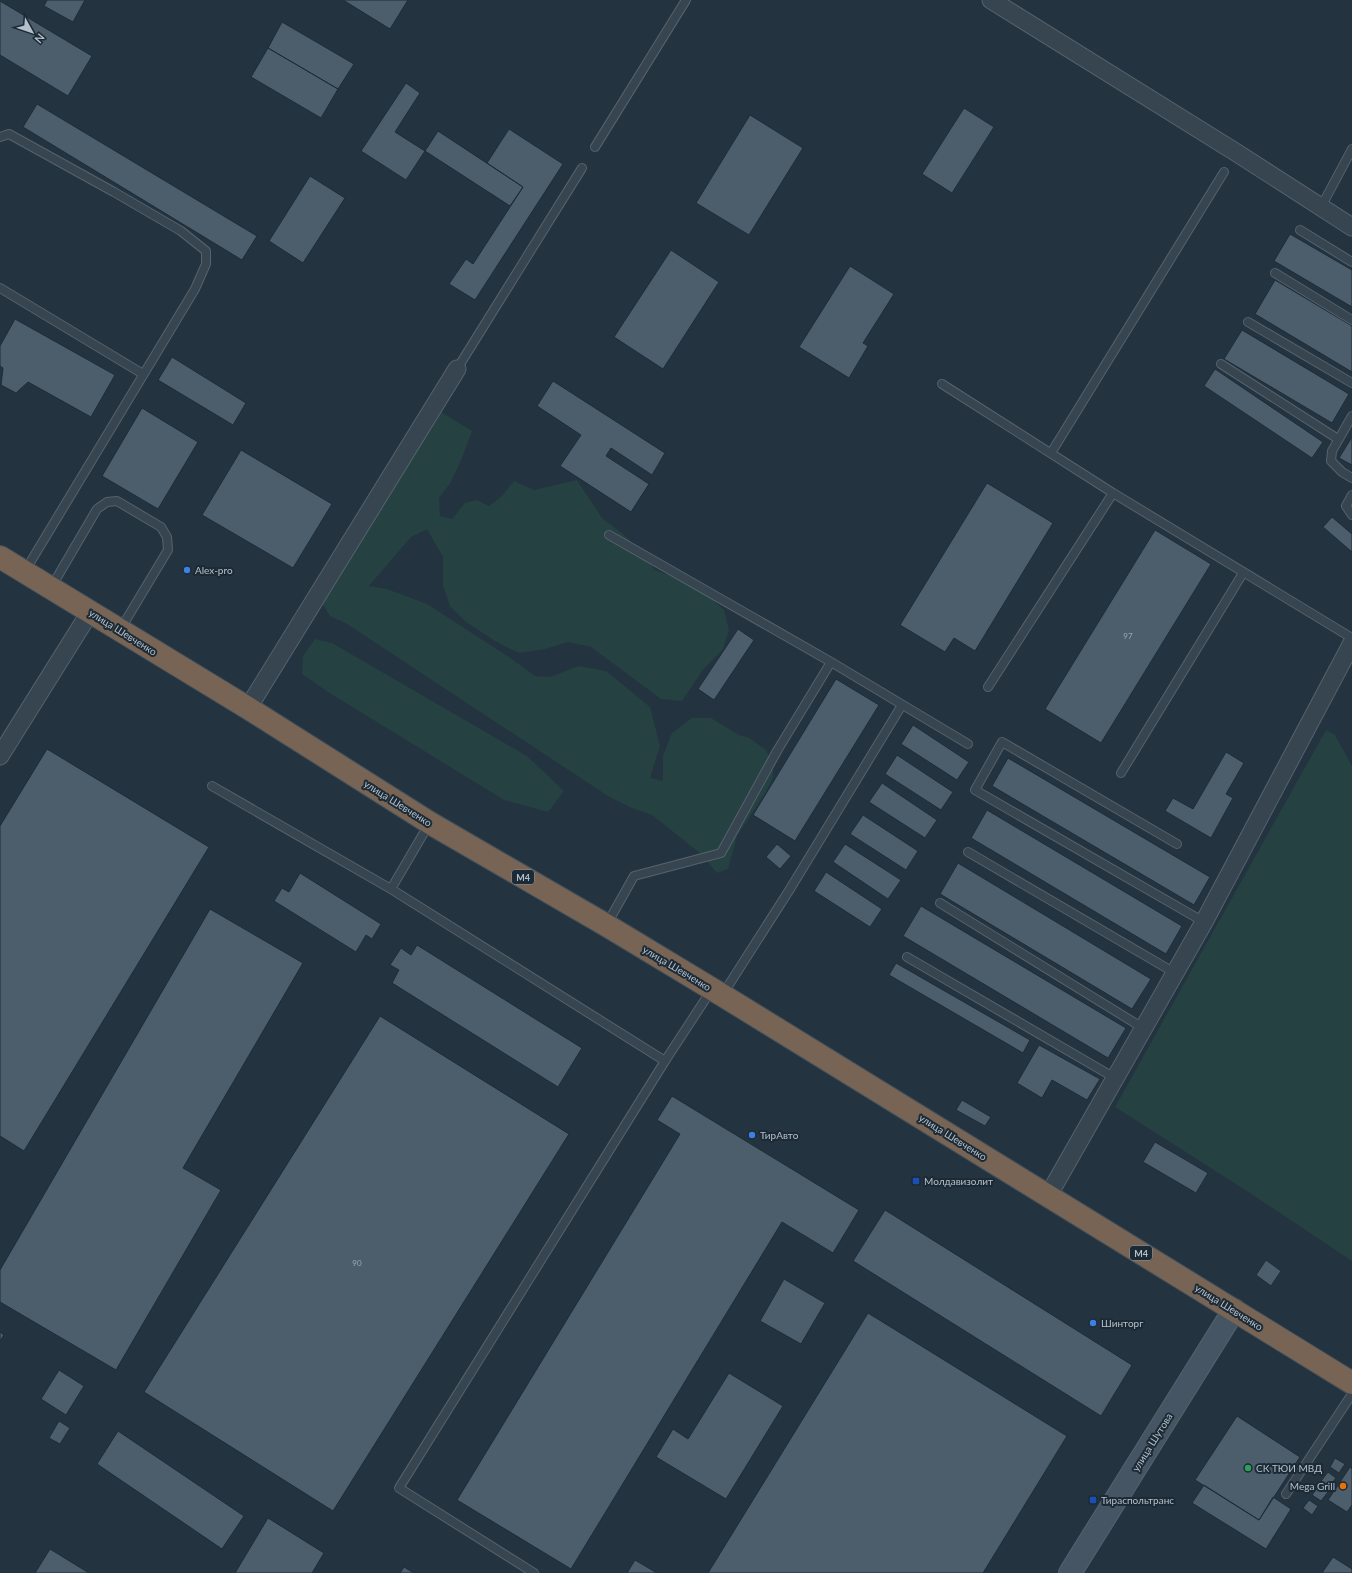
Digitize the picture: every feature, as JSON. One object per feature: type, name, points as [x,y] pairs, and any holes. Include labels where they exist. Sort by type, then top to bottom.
[{"type":"highway","name":"улица Шевченко","points":[[0,557],[248,708],[430,823],[606,925],[717,992],[1352,1383]]},
{"type":"street","points":[[991,0],[1224,145],[1352,227]]},
{"type":"street","points":[[248,708],[457,370]]},
{"type":"street","points":[[0,756],[90,612]]},
{"type":"street","points":[[1048,1196],[1204,922],[1352,643]]},
{"type":"street","name":"улица Шутова","points":[[1070,1573],[1234,1310]]},
{"type":"lane","points":[[595,147],[686,0]]},
{"type":"lane","points":[[0,138],[8,134],[114,192],[181,231],[206,251],[206,264],[195,289],[25,572]]},
{"type":"lane","points":[[1321,206],[1352,149]]},
{"type":"lane","points":[[457,370],[582,168]]},
{"type":"lane","points":[[1051,453],[1224,172]]},
{"type":"lane","points":[[1300,230],[1352,262]]},
{"type":"lane","points":[[1275,273],[1352,320]]},
{"type":"lane","points":[[0,288],[143,374]]},
{"type":"lane","points":[[1248,322],[1352,383]]},
{"type":"lane","points":[[1221,364],[1338,439]]},
{"type":"lane","points":[[942,384],[1113,493],[1352,638]]},
{"type":"lane","points":[[1352,416],[1332,451],[1331,461],[1342,472],[1352,478]]},
{"type":"lane","points":[[988,687],[1113,493]]},
{"type":"lane","points":[[1352,495],[1346,506],[1352,515]]},
{"type":"lane","points":[[51,588],[97,509],[107,502],[117,501],[161,527],[167,537],[168,550],[120,630]]},
{"type":"lane","points":[[609,535],[831,662],[968,744]]},
{"type":"lane","points":[[1121,773],[1243,573]]},
{"type":"lane","points":[[606,925],[634,876],[721,853],[777,751],[831,662]]},
{"type":"lane","points":[[534,1573],[399,1488],[665,1061],[717,992],[790,890],[902,705]]},
{"type":"lane","points":[[1177,844],[1002,742],[974,790],[1204,922]]},
{"type":"lane","points":[[212,786],[391,889],[665,1061]]},
{"type":"lane","points":[[391,889],[430,823]]},
{"type":"lane","points":[[968,852],[1175,973]]},
{"type":"lane","points":[[940,903],[1143,1028]]},
{"type":"lane","points":[[907,957],[1115,1078]]},
{"type":"lane","points":[[1286,1494],[1352,1394]]},
{"type":"green space","points":[[441,412],[472,431],[451,482],[439,498],[440,516],[452,519],[465,503],[477,500],[489,506],[501,497],[514,481],[534,490],[577,480],[602,518],[623,534],[641,551],[655,570],[689,583],[709,596],[724,610],[729,630],[723,649],[702,671],[682,701],[661,699],[591,647],[568,642],[545,649],[519,653],[495,641],[466,622],[450,606],[443,585],[443,557],[427,529],[411,537],[369,586],[387,589],[427,604],[509,657],[535,676],[550,677],[579,666],[606,671],[650,707],[660,746],[650,778],[663,781],[663,756],[672,733],[692,718],[711,718],[739,735],[749,738],[766,750],[773,766],[773,777],[766,792],[737,836],[728,869],[717,873],[701,854],[652,815],[632,808],[608,796],[347,624],[330,616],[323,605],[325,595],[426,428]]},
{"type":"green space","points":[[315,639],[332,643],[527,756],[564,791],[548,812],[504,800],[328,692],[302,674],[303,656]]},
{"type":"green space","points":[[1326,730],[1335,735],[1352,766],[1352,1261],[1253,1195],[1115,1107]]},
{"type":"building","points":[[47,0],[85,0],[73,22],[44,6]]},
{"type":"building","points":[[343,0],[408,0],[390,29]]},
{"type":"building","points":[[0,1],[92,56],[68,96],[0,55]]},
{"type":"building","points":[[282,22],[354,64],[338,89],[268,48]]},
{"type":"building","points":[[268,48],[338,89],[321,118],[251,77]]},
{"type":"building","points":[[406,83],[420,93],[395,132],[425,151],[406,180],[361,151]]},
{"type":"building","points":[[37,104],[257,236],[242,260],[23,127]]},
{"type":"building","points":[[964,108],[994,127],[952,193],[922,174]]},
{"type":"building","points":[[750,115],[803,148],[749,235],[696,203]]},
{"type":"building","points":[[509,129],[563,164],[475,300],[449,284],[466,259],[473,264],[523,187],[487,163]]},
{"type":"building","points":[[438,131],[523,187],[510,206],[425,151]]},
{"type":"building","points":[[310,176],[345,198],[303,263],[269,241]]},
{"type":"building","points":[[1290,234],[1352,270],[1352,307],[1274,261]]},
{"type":"building","points":[[671,250],[719,282],[663,369],[614,337]]},
{"type":"building","points":[[850,266],[894,294],[863,343],[868,346],[849,378],[799,347]]},
{"type":"building","points":[[1275,280],[1352,326],[1352,372],[1255,314]]},
{"type":"building","points":[[15,319],[115,375],[91,417],[28,382],[16,393],[1,385],[3,368],[0,366],[0,346]]},
{"type":"building","points":[[1242,330],[1349,394],[1332,423],[1224,359]]},
{"type":"building","points":[[172,357],[246,403],[233,425],[158,380]]},
{"type":"building","points":[[1215,369],[1323,442],[1312,458],[1204,386]]},
{"type":"building","points":[[553,381],[665,453],[652,475],[611,448],[606,456],[649,484],[631,512],[560,466],[581,435],[537,406]]},
{"type":"building","points":[[142,408],[198,442],[158,509],[102,476]]},
{"type":"building","points":[[1352,437],[1352,465],[1339,458]]},
{"type":"building","points":[[241,450],[332,504],[293,568],[202,515]]},
{"type":"building","points":[[987,483],[1053,523],[975,651],[954,638],[945,652],[900,625]]},
{"type":"building","points":[[1332,517],[1352,534],[1352,552],[1323,527]]},
{"type":"building","points":[[1155,530],[1211,564],[1101,743],[1045,709]]},
{"type":"building","points":[[738,629],[754,640],[714,700],[698,689]]},
{"type":"building","points":[[836,679],[879,705],[795,841],[753,815]]},
{"type":"building","points":[[913,725],[969,762],[957,780],[901,744]]},
{"type":"building","points":[[47,749],[209,847],[24,1151],[0,1136],[0,826]]},
{"type":"building","points":[[1226,752],[1244,763],[1226,794],[1233,798],[1211,838],[1165,811],[1173,798],[1193,809]]},
{"type":"building","points":[[897,755],[953,792],[941,810],[885,774]]},
{"type":"building","points":[[1008,758],[1210,877],[1194,905],[992,786]]},
{"type":"building","points":[[882,783],[937,820],[925,838],[869,802]]},
{"type":"building","points":[[987,810],[1182,926],[1166,954],[971,838]]},
{"type":"building","points":[[863,815],[918,851],[906,870],[850,834]]},
{"type":"building","points":[[777,844],[791,856],[780,869],[766,857]]},
{"type":"building","points":[[845,844],[901,880],[888,899],[833,862]]},
{"type":"building","points":[[958,863],[1151,979],[1132,1009],[940,894]]},
{"type":"building","points":[[826,872],[882,909],[870,927],[814,891]]},
{"type":"building","points":[[300,873],[381,924],[372,939],[366,935],[356,952],[274,901],[282,888],[289,892]]},
{"type":"building","points":[[921,906],[1126,1028],[1108,1058],[903,936]]},
{"type":"building","points":[[210,909],[303,963],[183,1168],[221,1190],[116,1370],[0,1302],[0,1270]]},
{"type":"building","points":[[417,945],[582,1048],[558,1087],[392,983],[399,970],[390,965],[401,948],[411,955]]},
{"type":"building","points":[[896,963],[1030,1040],[1023,1053],[889,975]]},
{"type":"building","points":[[380,1016],[569,1134],[333,1511],[144,1392]]},
{"type":"building","points":[[1039,1045],[1100,1079],[1087,1100],[1052,1080],[1042,1098],[1017,1083]]},
{"type":"building","points":[[672,1096],[859,1210],[833,1253],[782,1222],[571,1569],[457,1500],[680,1134],[657,1120]]},
{"type":"building","points":[[962,1100],[991,1117],[985,1126],[956,1110]]},
{"type":"building","points":[[1155,1142],[1208,1173],[1196,1193],[1143,1162]]},
{"type":"building","points":[[885,1210],[1132,1365],[1101,1416],[853,1261]]},
{"type":"building","points":[[1266,1260],[1281,1271],[1271,1286],[1256,1275]]},
{"type":"building","points":[[784,1279],[825,1303],[801,1344],[760,1321]]},
{"type":"building","points":[[868,1313],[1067,1436],[983,1573],[708,1573]]},
{"type":"building","points":[[0,1332],[4,1335],[0,1341]]},
{"type":"building","points":[[59,1370],[84,1386],[66,1415],[41,1399]]},
{"type":"building","points":[[729,1373],[783,1406],[726,1499],[656,1457],[673,1429],[688,1439]]},
{"type":"building","name":"СК ТЮИ МВД","points":[[1237,1416],[1300,1457],[1259,1520],[1195,1480]]},
{"type":"building","points":[[59,1421],[70,1428],[60,1444],[49,1438]]},
{"type":"building","points":[[118,1431],[244,1516],[222,1549],[97,1464]]},
{"type":"building","points":[[1335,1458],[1345,1464],[1339,1473],[1330,1467]]},
{"type":"building","points":[[1350,1467],[1352,1469],[1352,1505],[1347,1512],[1328,1500]]},
{"type":"building","points":[[1328,1472],[1336,1478],[1329,1487],[1321,1481]]},
{"type":"building","points":[[1204,1485],[1259,1520],[1273,1497],[1291,1509],[1266,1549],[1192,1503]]},
{"type":"building","points":[[1319,1485],[1328,1492],[1321,1501],[1312,1495]]},
{"type":"building","points":[[1309,1500],[1318,1506],[1312,1515],[1303,1508]]},
{"type":"building","points":[[268,1518],[324,1553],[312,1573],[235,1573]]},
{"type":"building","points":[[50,1549],[89,1573],[35,1573]]},
{"type":"building","points":[[1333,1557],[1352,1569],[1352,1573],[1322,1573]]},
{"type":"building","points":[[635,1560],[657,1573],[627,1573]]},
{"type":"building","points":[[404,1567],[414,1573],[400,1573]]},
{"type":"place","name":"Alex-pro","points":[[187,570]]},
{"type":"place","name":"ТирАвто","points":[[752,1135]]},
{"type":"place","name":"Молдавизолит","points":[[916,1181]]},
{"type":"place","name":"Шинторг","points":[[1093,1323]]},
{"type":"place","name":"СК ТЮИ МВД","points":[[1248,1468]]},
{"type":"place","name":"Mega Grill","points":[[1343,1486]]},
{"type":"place","name":"Тираспольтранс","points":[[1093,1500]]}]
